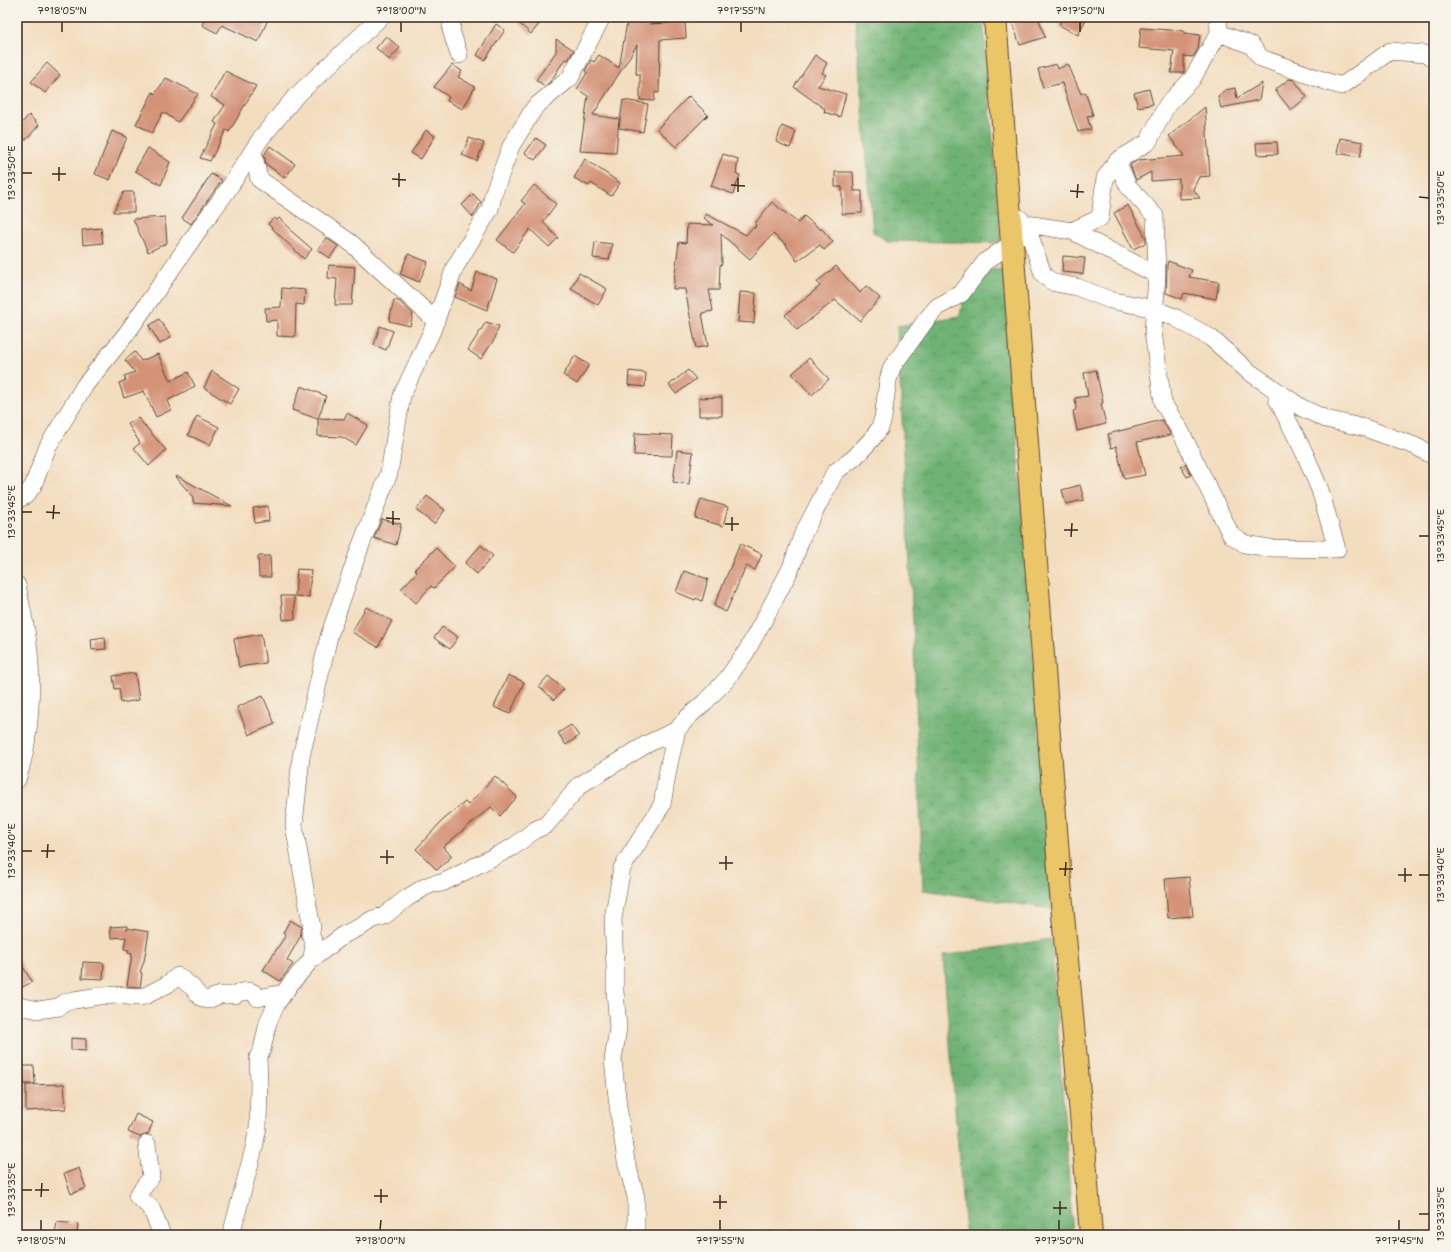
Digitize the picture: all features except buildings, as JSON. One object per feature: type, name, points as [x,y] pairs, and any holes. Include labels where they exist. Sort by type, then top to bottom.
[{"type":"main road","points":[[995,17],[1016,225],[1060,882],[1091,1235]]},
{"type":"street","points":[[17,500],[25,496],[33,486],[48,446],[85,385],[127,333],[227,191],[261,138],[295,97],[381,17]]},
{"type":"street","points":[[453,17],[451,30],[459,55]]},
{"type":"street","points":[[312,959],[314,942],[310,934],[312,928],[294,825],[301,757],[329,636],[359,550],[389,473],[402,395],[436,322],[455,267],[490,209],[494,192],[511,146],[535,108],[570,78],[602,17]]},
{"type":"street","points":[[1072,231],[1100,218],[1105,178],[1117,161],[1148,142],[1167,105],[1192,79],[1218,25],[1251,45],[1261,58],[1342,86],[1390,51],[1425,54],[1434,59]]},
{"type":"street","points":[[253,151],[259,179],[351,243],[436,322]]},
{"type":"street","points":[[1117,161],[1128,186],[1154,216],[1157,275],[1154,332],[1163,404],[1180,432],[1231,535],[1245,544],[1269,548],[1337,549],[1320,490],[1305,454],[1277,399],[1281,393]]},
{"type":"street","points":[[1016,225],[1072,231],[1157,275]]},
{"type":"street","points":[[1016,225],[1043,274],[1055,283],[1077,287],[1110,300],[1155,309],[1176,318],[1210,338],[1248,371],[1302,408],[1326,418],[1365,428],[1415,446],[1434,456]]},
{"type":"street","points":[[231,1235],[254,1148],[258,1127],[258,1057],[262,1050],[268,1022],[277,1003],[291,983],[312,959],[345,934],[373,919],[384,916],[425,887],[432,884],[442,883],[513,847],[535,830],[546,825],[580,785],[647,744],[676,730],[705,702],[726,679],[746,652],[791,568],[802,536],[836,472],[854,458],[880,428],[883,418],[888,380],[892,367],[937,307],[961,294],[986,260],[1008,246],[1016,225]]},
{"type":"street","points":[[17,585],[29,649],[31,675],[29,711],[23,762],[17,780]]},
{"type":"street","points":[[636,1235],[636,1197],[626,1161],[613,1060],[618,1028],[614,991],[615,968],[613,919],[622,868],[662,805],[676,730]]},
{"type":"street","points":[[17,1006],[38,1010],[59,1008],[64,1003],[74,1000],[99,996],[116,994],[137,997],[145,996],[168,984],[178,976],[192,987],[200,996],[207,1000],[220,995],[235,995],[241,992],[250,991],[258,998],[284,993]]},
{"type":"street","points":[[147,1144],[151,1177],[137,1196],[151,1208],[162,1235]]},
{"type":"green space","points":[[855,17],[983,17],[1001,243],[887,241],[873,232]]},
{"type":"green space","points":[[1004,269],[1052,909],[923,890],[913,622],[897,326],[960,316],[967,271]]},
{"type":"green space","points":[[1051,939],[1073,1235],[965,1235],[943,956]]}]
